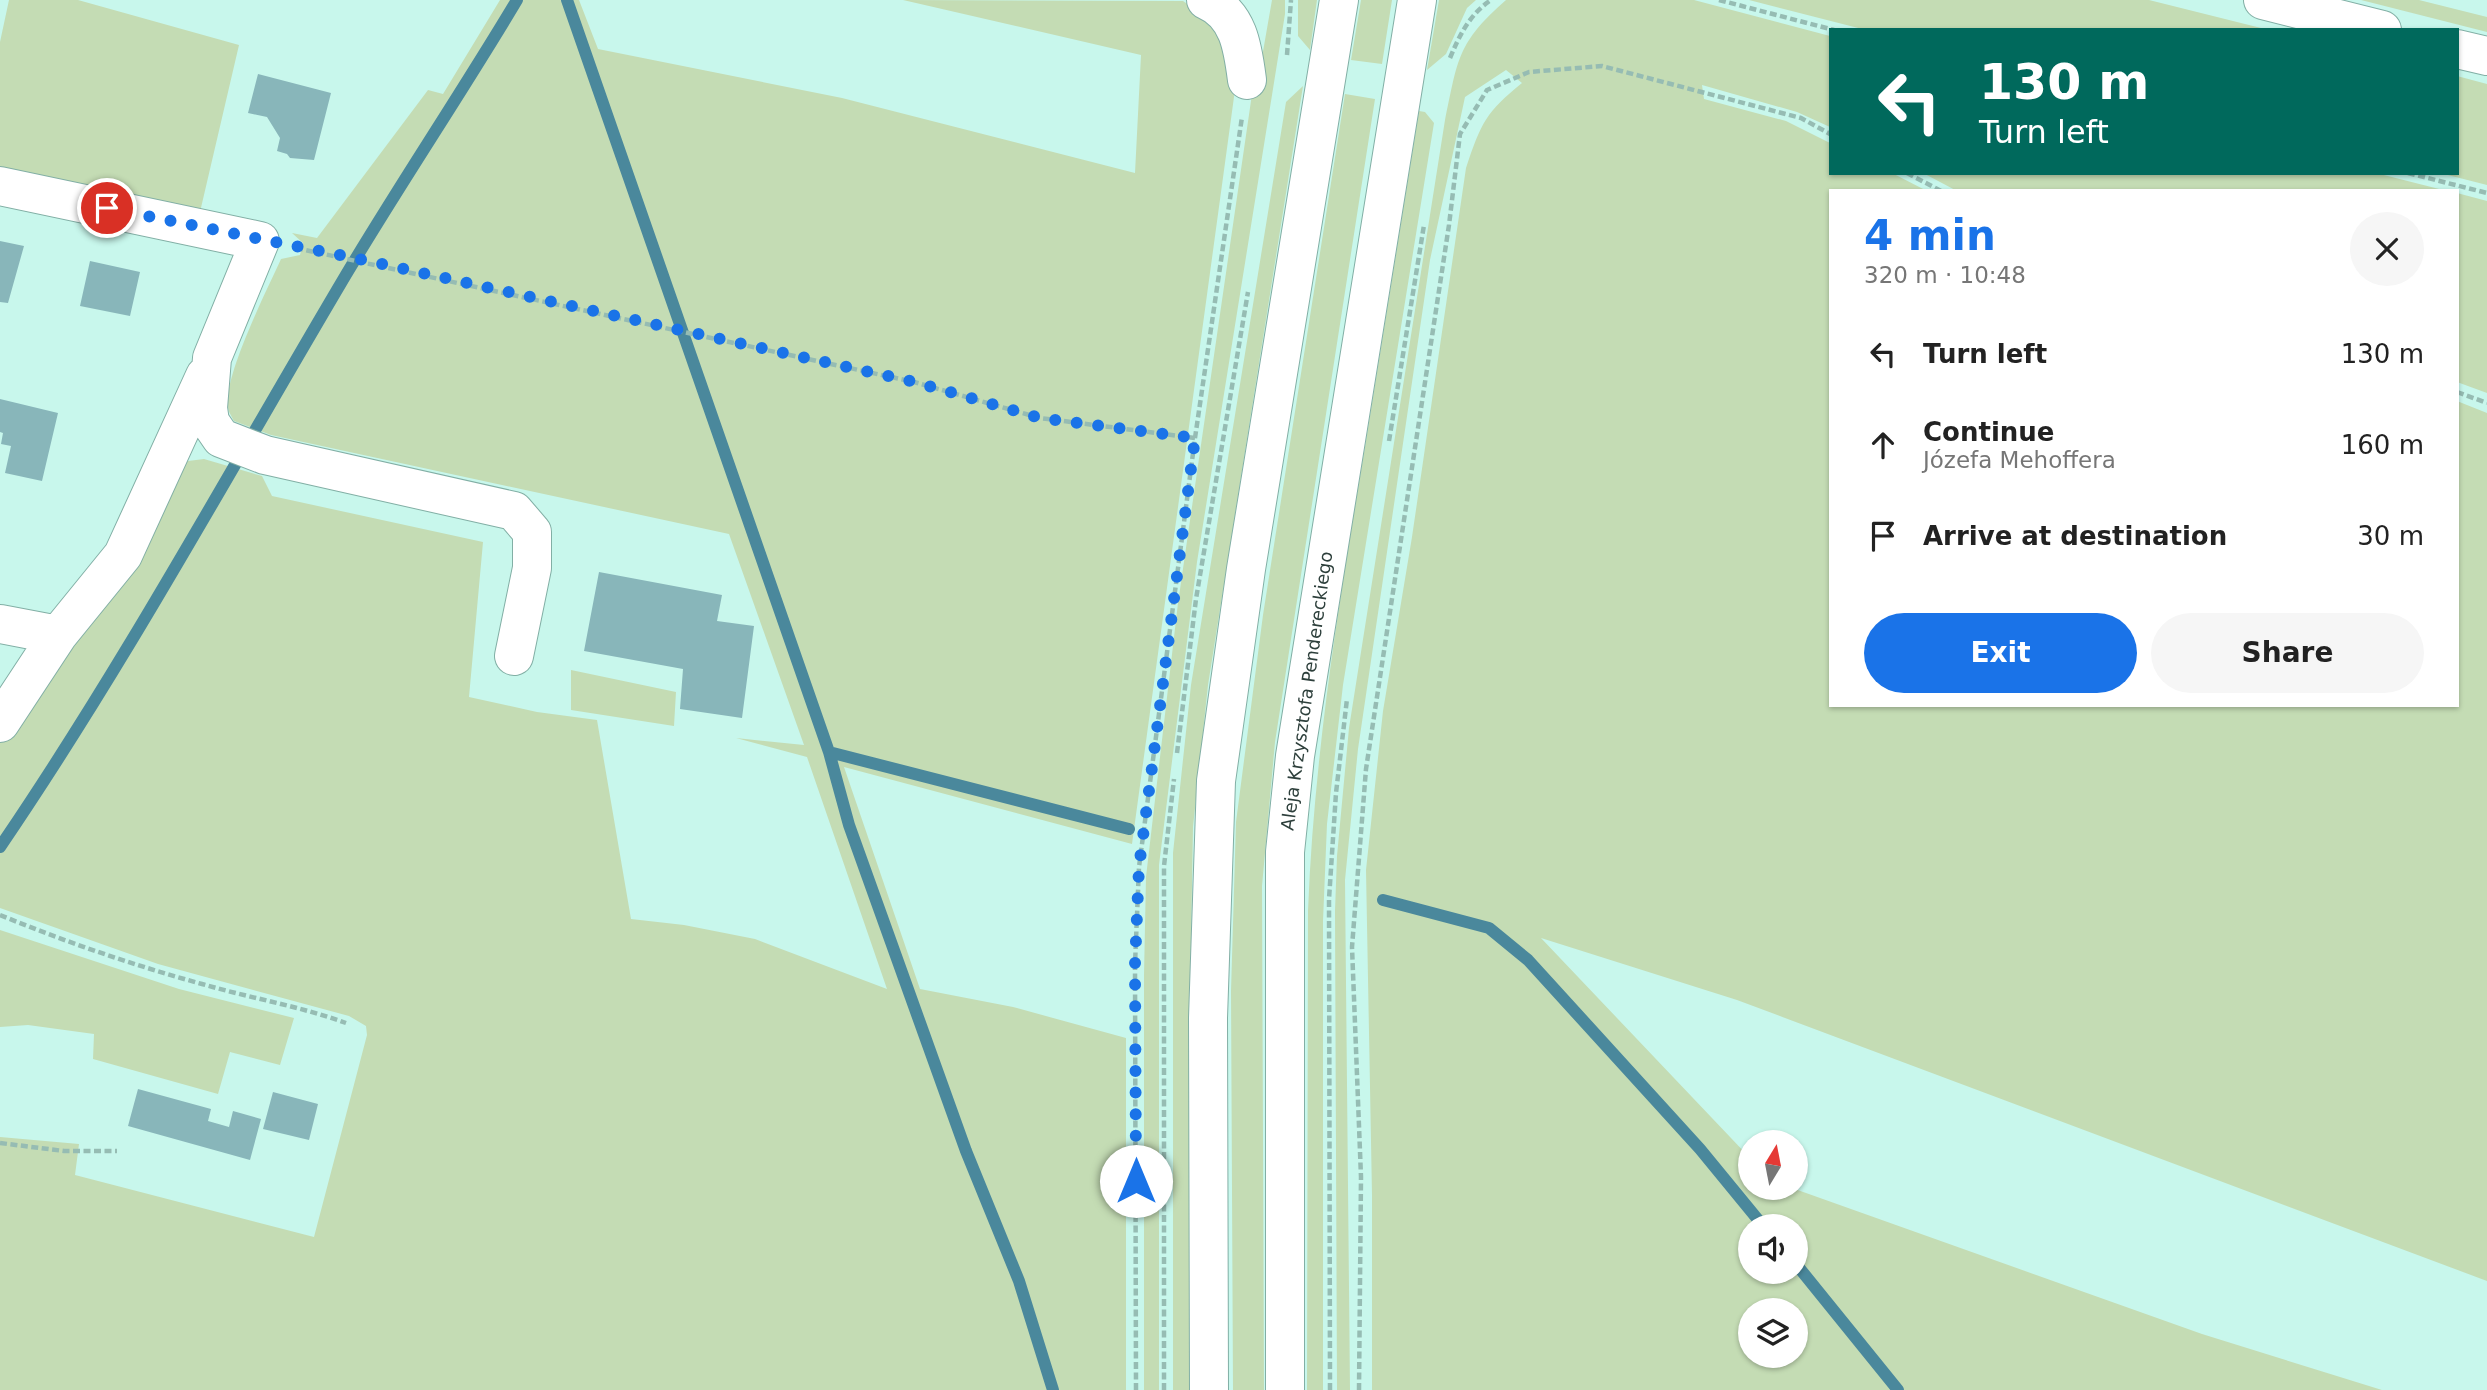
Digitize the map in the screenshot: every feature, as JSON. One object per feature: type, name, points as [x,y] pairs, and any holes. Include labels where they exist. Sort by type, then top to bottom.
[{"type":"main road","points":[[1206,0],[1215,4],[1240,33],[1247,80]]},
{"type":"main road","points":[[1209,1390],[1208,1018],[1216,781],[1246,569],[1339,0]]},
{"type":"main road","name":"Aleja Krzysztofa Pendereckiego","points":[[1285,1390],[1285,852],[1295,756],[1417,0]]},
{"type":"main road","points":[[2263,0],[2374,28]]},
{"type":"main road","points":[[2459,49],[2487,56]]},
{"type":"main road","points":[[0,186],[260,241],[212,358],[123,555],[58,635],[0,723]]},
{"type":"main road","points":[[212,358],[208,408],[210,422],[221,438],[265,455],[514,512],[532,532],[532,568],[514,656]]},
{"type":"main road","points":[[0,624],[58,635]]},
{"type":"path","points":[[1287,60],[1291,0]]},
{"type":"path","points":[[1447,71],[1459,36],[1476,10],[1491,0]]},
{"type":"path","points":[[1719,0],[1829,29]]},
{"type":"path","points":[[1359,1390],[1361,1177],[1352,947],[1366,769],[1449,225],[1460,134],[1487,90],[1528,72],[1602,66],[1801,118],[1829,133]]},
{"type":"path","points":[[1136,1390],[1135,964],[1139,867],[1195,438],[1247,80]]},
{"type":"path","points":[[1911,175],[1937,189]]},
{"type":"path","points":[[2416,175],[2487,193]]},
{"type":"path","points":[[1388,445],[1425,215]]},
{"type":"path","points":[[260,241],[350,257],[915,382],[1040,418],[1195,438]]},
{"type":"path","points":[[2459,393],[2487,403]]},
{"type":"path","points":[[1330,1390],[1329,899],[1333,826],[1347,697]]},
{"type":"path","points":[[0,915],[66,942],[177,977],[315,1012],[346,1023]]},
{"type":"path","points":[[0,1143],[64,1151],[117,1151]]},
{"type":"green space","points":[[9,0],[78,0],[239,45],[200,212],[0,173],[0,42]]},
{"type":"green space","points":[[500,0],[579,0],[598,49],[842,98],[1135,173],[1141,55],[903,0],[1183,1],[1199,12],[1215,31],[1233,64],[1234,97],[1132,844],[844,767],[920,989],[1013,1007],[1126,1038],[1126,1390],[0,1390],[0,1137],[79,1144],[75,1175],[314,1237],[367,1035],[366,1026],[349,1016],[158,964],[0,908],[0,740],[176,472],[188,461],[204,459],[262,476],[272,496],[483,542],[469,697],[537,712],[597,720],[631,919],[684,925],[755,939],[887,989],[807,757],[736,738],[804,745],[729,534],[271,435],[234,421],[229,410],[228,393],[232,376],[266,291],[281,259],[300,255],[303,243],[292,233],[317,238],[428,90],[443,94]]},
{"type":"green space","points":[[1272,0],[1285,0],[1285,14],[1197,562],[1159,865],[1159,1390],[1144,1390],[1146,877],[1178,603],[1252,94],[1258,80]]},
{"type":"green space","points":[[1298,0],[1317,0],[1310,50],[1298,36]]},
{"type":"green space","points":[[1361,0],[1392,0],[1382,64],[1351,60]]},
{"type":"green space","points":[[1439,0],[1476,0],[1467,8],[1446,54],[1427,70]]},
{"type":"green space","points":[[1506,0],[1694,0],[1829,36],[1829,127],[1797,112],[1702,85],[1704,99],[1786,121],[1829,142],[1829,175],[1896,175],[1923,189],[1829,189],[1829,707],[2459,707],[2459,402],[2487,413],[2487,1281],[1737,1000],[1541,938],[1738,1145],[1738,1200],[1808,1200],[1808,1194],[2202,1334],[2382,1390],[1372,1390],[1372,1195],[1366,870],[1383,711],[1412,537],[1466,168],[1486,120],[1500,102],[1522,83],[1506,70],[1465,97],[1430,260],[1358,749],[1345,880],[1350,1390],[1337,1390],[1335,911],[1337,856],[1349,728],[1445,120],[1457,67],[1469,41]]},
{"type":"green space","points":[[1749,0],[2149,0],[2261,28],[1858,28]]},
{"type":"green space","points":[[2361,0],[2419,0],[2487,17],[2487,32]]},
{"type":"green space","points":[[2459,77],[2487,84],[2487,185],[2448,175],[2459,175]]},
{"type":"green space","points":[[1303,86],[1208,685],[1193,827],[1189,1057],[1190,1390],[1173,1390],[1173,853],[1191,685],[1286,102]]},
{"type":"green space","points":[[1345,94],[1375,99],[1275,742],[1262,886],[1264,1390],[1233,1390],[1231,991],[1236,822],[1263,615]]},
{"type":"green space","points":[[1419,111],[1425,112],[1434,123],[1343,685],[1327,824],[1323,921],[1323,1390],[1307,1390],[1308,911],[1316,794],[1337,620]]},
{"type":"green space","points":[[1927,175],[2384,175],[2439,189],[1953,189]]},
{"type":"green space","points":[[2459,194],[2487,201],[2487,393],[2459,383]]},
{"type":"green space","points":[[571,670],[676,692],[674,726],[571,710]]},
{"type":"green space","points":[[0,930],[179,989],[294,1018],[280,1065],[230,1052],[218,1094],[93,1059],[94,1034],[28,1025],[0,1027]]},
{"type":"building","points":[[258,74],[331,93],[314,160],[290,158],[277,151],[280,138],[267,117],[248,113]]},
{"type":"building","points":[[0,241],[24,246],[8,303],[0,302]]},
{"type":"building","points":[[90,261],[140,272],[130,316],[80,306]]},
{"type":"building","points":[[0,399],[58,413],[42,481],[5,473],[11,446],[1,444],[3,433],[0,432]]},
{"type":"building","points":[[599,572],[722,595],[717,621],[754,626],[742,718],[680,709],[683,669],[584,651]]},
{"type":"building","points":[[138,1089],[211,1109],[208,1121],[229,1127],[233,1111],[261,1119],[250,1160],[128,1126]]},
{"type":"building","points":[[273,1092],[318,1104],[309,1140],[263,1129]]},
{"type":"waterway","points":[[0,847],[135,635],[347,273],[517,0]]},
{"type":"waterway","points":[[567,0],[829,752],[849,825],[966,1151],[1019,1281],[1053,1390]]},
{"type":"waterway","points":[[829,752],[1129,829]]},
{"type":"waterway","points":[[1383,900],[1489,928],[1528,960],[1700,1149],[1753,1214]]},
{"type":"waterway","points":[[1808,1279],[1898,1390]]},
{"type":"route","points":[[107,208],[260,241],[350,257],[915,382],[976,402],[1040,418],[1195,438],[1139,867],[1135,964],[1136,1181]]}]
